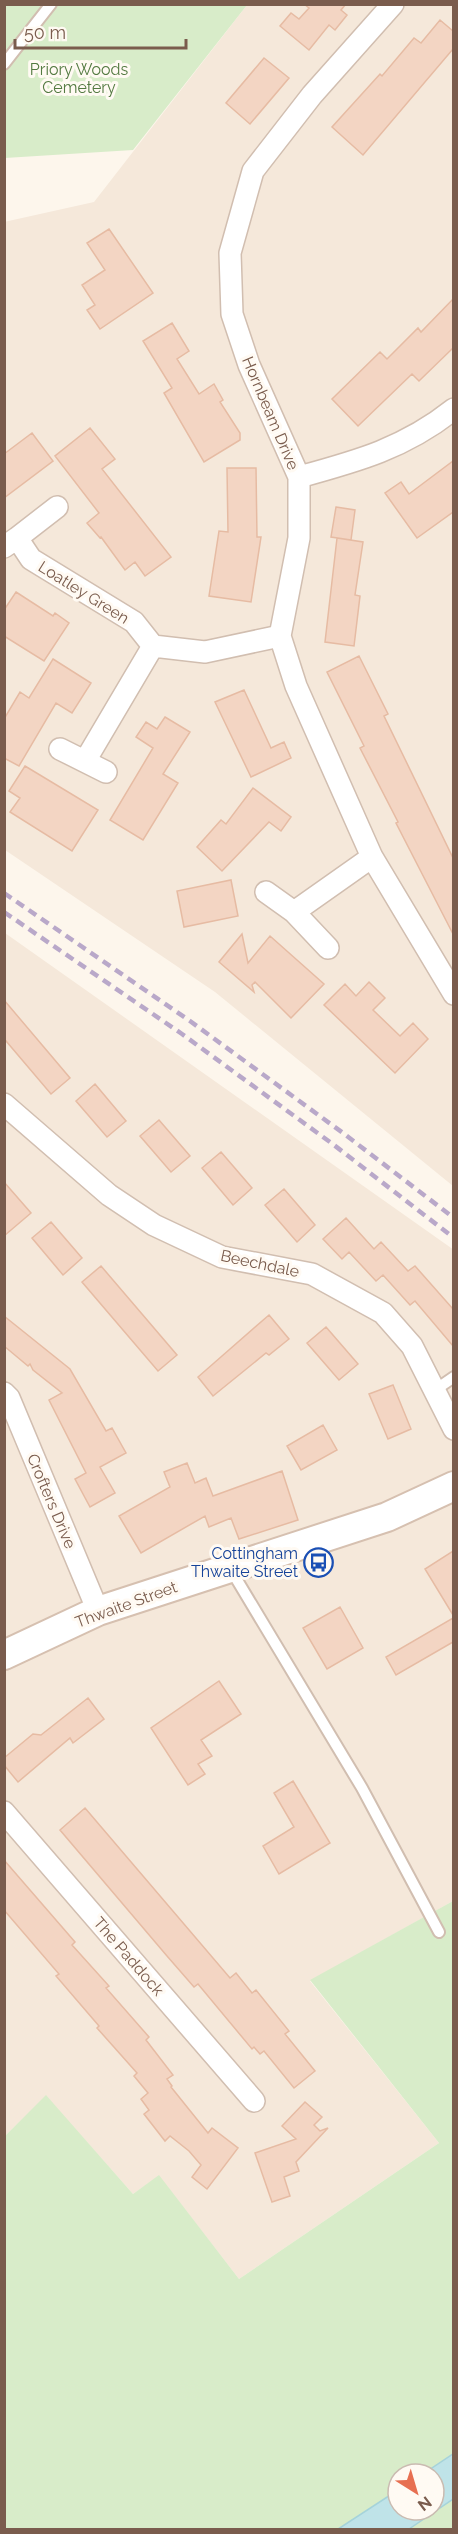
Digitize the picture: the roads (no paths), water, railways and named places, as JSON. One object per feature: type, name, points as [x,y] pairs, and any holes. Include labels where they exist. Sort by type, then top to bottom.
[{"type":"main road","name":"Thwaite Street","points":[[4,1655],[98,1611],[387,1517],[453,1486]]},
{"type":"street","name":"Hornbeam Drive","points":[[393,4],[312,95],[253,171],[230,253],[232,314],[249,365],[299,477],[298,538],[280,636],[296,686],[372,857],[453,994]]},
{"type":"street","points":[[299,477],[363,460],[401,444],[453,409]]},
{"type":"street","name":"Loatley Green","points":[[57,507],[10,543],[30,559],[134,622],[153,646]]},
{"type":"street","points":[[85,761],[153,646],[205,652],[280,636]]},
{"type":"street","points":[[60,749],[106,772]]},
{"type":"street","points":[[294,912],[372,857]]},
{"type":"street","points":[[266,892],[294,912],[328,948]]},
{"type":"street","name":"Beechdale","points":[[4,1104],[109,1195],[154,1225],[222,1257],[312,1274],[383,1313],[412,1346],[453,1429]]},
{"type":"street","name":"Crofters Drive","points":[[4,1393],[9,1398],[98,1611]]},
{"type":"street","name":"The Paddock","points":[[4,1812],[254,2101]]},
{"type":"lane","points":[[4,64],[51,4]]},
{"type":"lane","points":[[435,1390],[453,1377]]},
{"type":"lane","points":[[229,1568],[362,1788],[439,1932]]},
{"type":"water","points":[[453,2454],[453,2499],[446,2504],[446,2462],[441,2462]]},
{"type":"water","points":[[386,2498],[386,2522],[419,2522],[409,2529],[338,2529]]},
{"type":"railway","points":[[4,893],[190,1021],[454,1218]]},
{"type":"railway","points":[[4,912],[182,1034],[334,1145],[454,1238]]},
{"type":"place","name":"Cottingham Thwaite Street","points":[[319,1562]]},
{"type":"park label","name":"Priory Woods Cemetery","points":[[79,78]]}]
